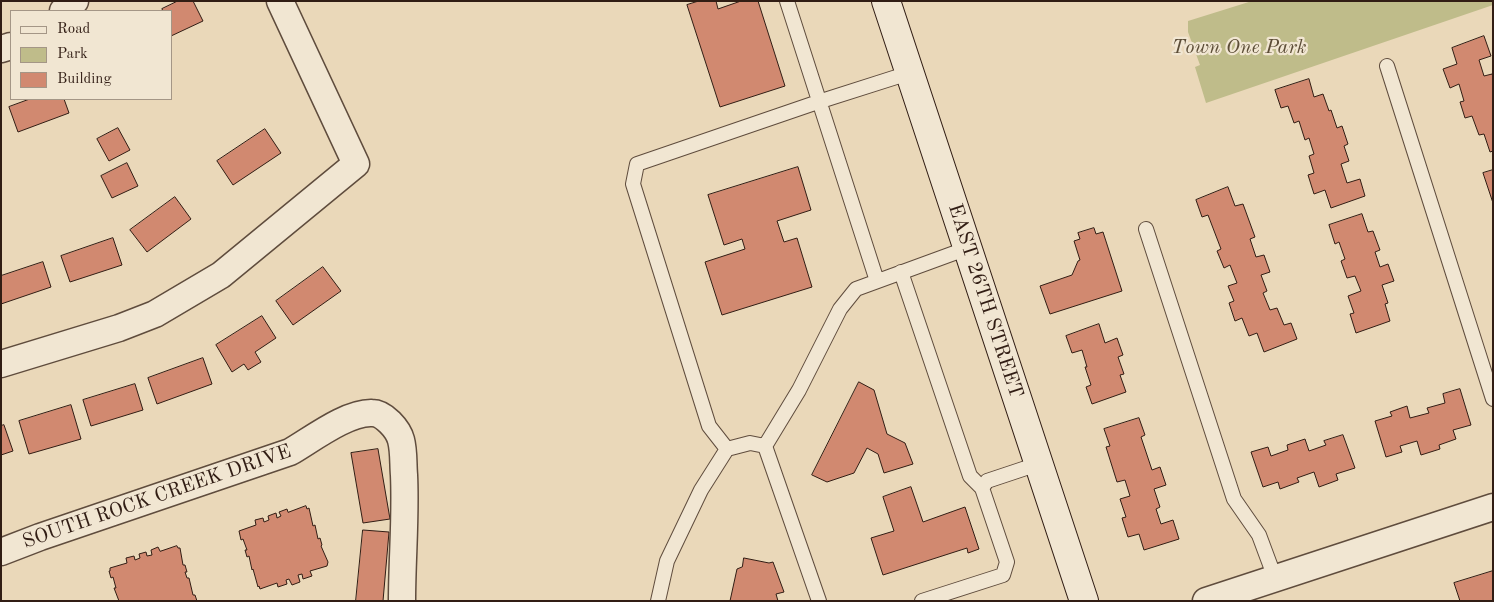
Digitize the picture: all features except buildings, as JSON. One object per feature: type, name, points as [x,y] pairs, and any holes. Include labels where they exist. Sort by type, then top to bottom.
[{"type":"main road","name":"EAST 26TH STREET","points":[[886,1],[1084,601]]},
{"type":"street","points":[[65,10],[75,1]]},
{"type":"street","points":[[1,364],[119,328],[155,314],[221,275],[356,164],[280,1]]},
{"type":"street","name":"SOUTH ROCK CREEK DRIVE","points":[[1,552],[290,452],[342,421],[373,413],[386,419],[397,431],[401,440],[405,497],[402,601]]},
{"type":"street","points":[[1206,601],[1493,507]]},
{"type":"lane","points":[[787,1],[877,281]]},
{"type":"lane","points":[[1387,66],[1493,399]]},
{"type":"lane","points":[[727,449],[710,426],[632,184],[637,164],[818,102],[910,73]]},
{"type":"lane","points":[[1146,229],[1234,498],[1259,535],[1275,578]]},
{"type":"lane","points":[[765,446],[799,390],[840,309],[856,289],[968,248]]},
{"type":"lane","points":[[901,272],[970,476],[982,488],[1006,562],[1003,575],[922,601]]},
{"type":"lane","points":[[658,601],[667,561],[701,490],[727,449],[750,443],[765,446]]},
{"type":"lane","points":[[765,446],[819,601]]},
{"type":"lane","points":[[982,488],[986,481],[1038,464]]},
{"type":"green space","name":"Town One Park","points":[[1252,1],[1493,1],[1493,5],[1206,103],[1195,67],[1200,65],[1188,32],[1188,21]]}]
